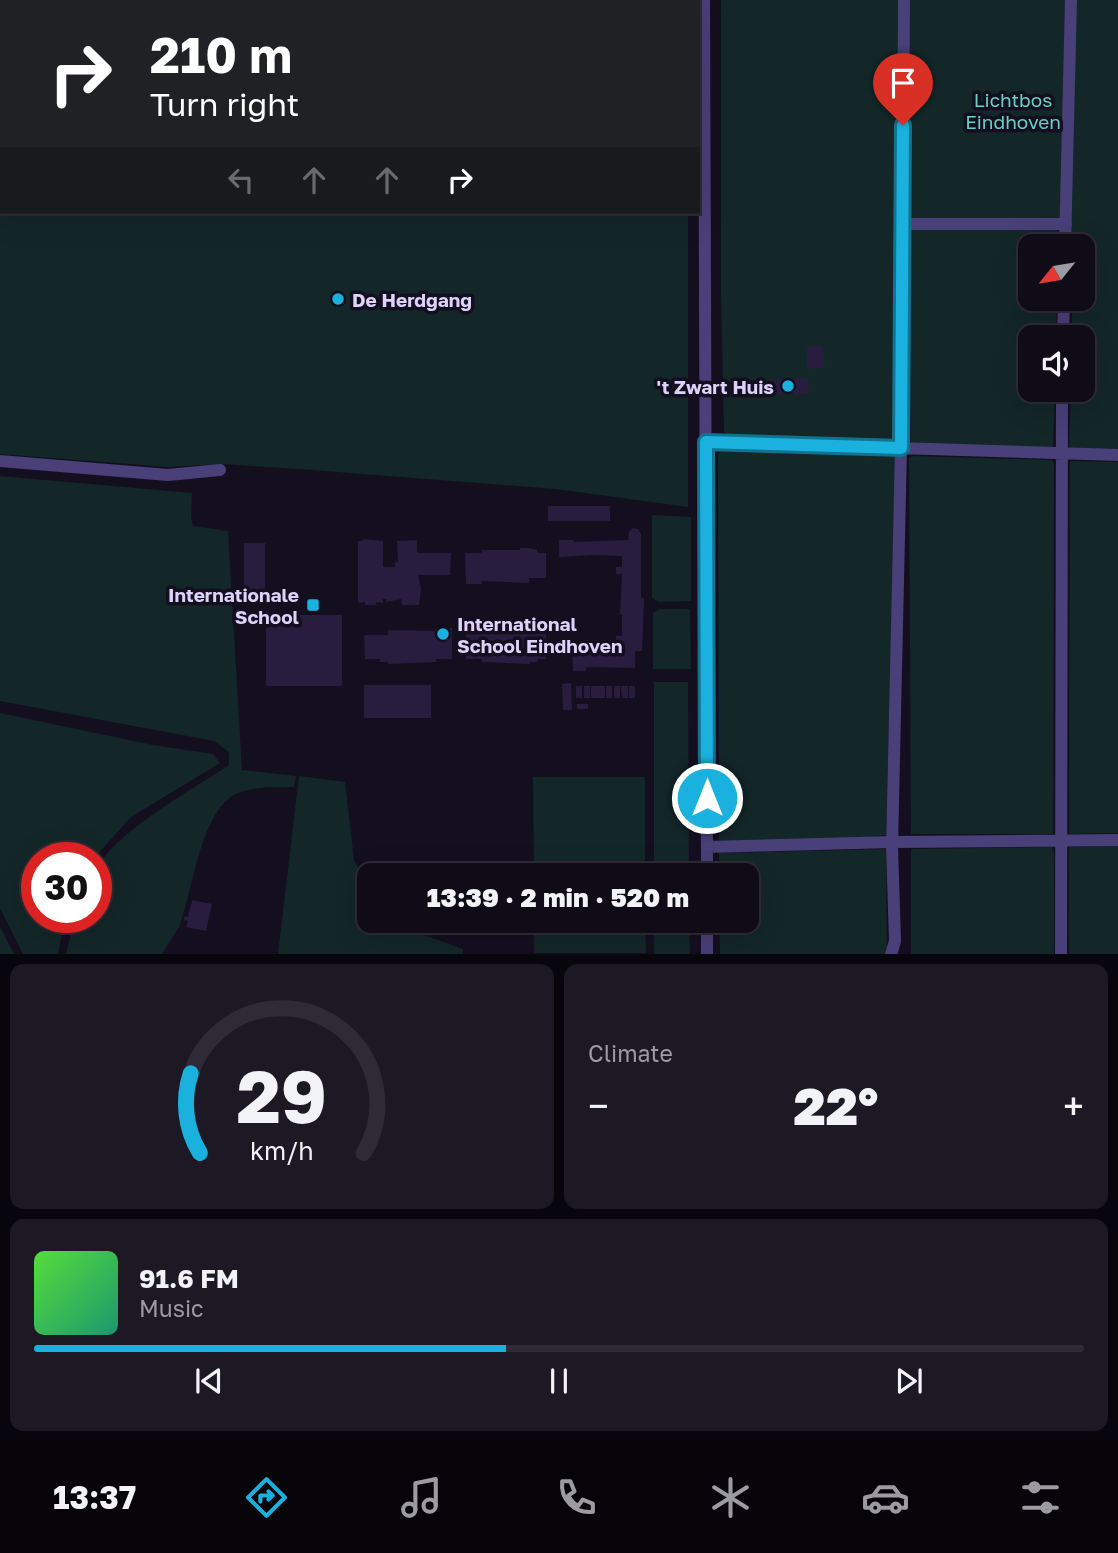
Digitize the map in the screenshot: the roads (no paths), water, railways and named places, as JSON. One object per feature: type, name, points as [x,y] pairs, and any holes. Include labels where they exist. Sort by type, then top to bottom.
[{"type":"street","points":[[704,0],[707,863]]},
{"type":"street","points":[[891,954],[895,919],[892,842],[901,448],[904,0]]},
{"type":"street","points":[[1066,234],[1071,0]]},
{"type":"street","points":[[903,225],[1066,224]]},
{"type":"street","points":[[1061,954],[1062,402]]},
{"type":"street","points":[[706,442],[1118,455]]},
{"type":"street","points":[[0,461],[168,475],[220,470]]},
{"type":"street","points":[[707,847],[1118,840]]},
{"type":"street","points":[[707,933],[708,954]]},
{"type":"place","name":"De Herdgang","points":[[338,299]]},
{"type":"place","name":"'t Zwart Huis","points":[[788,386]]},
{"type":"place","name":"Internationale School","points":[[313,605]]},
{"type":"place","name":"International School Eindhoven","points":[[443,634]]},
{"type":"park label","name":"Lichtbos Eindhoven","points":[[1013,110]]}]
